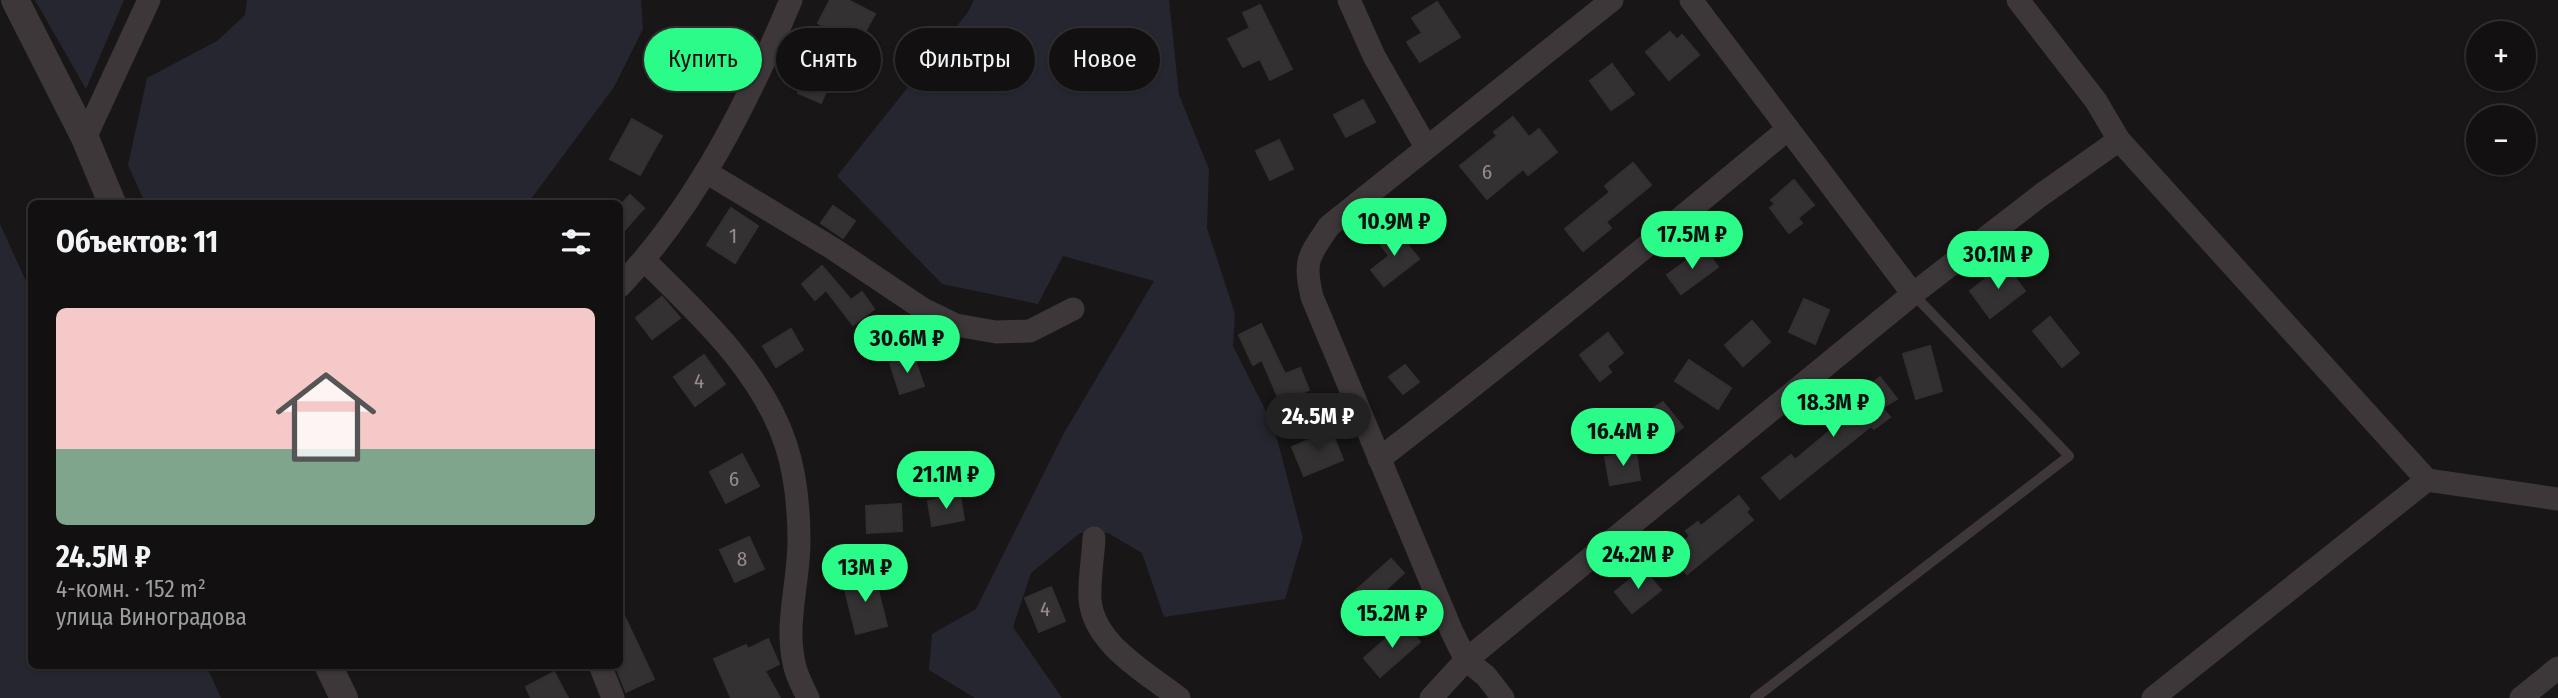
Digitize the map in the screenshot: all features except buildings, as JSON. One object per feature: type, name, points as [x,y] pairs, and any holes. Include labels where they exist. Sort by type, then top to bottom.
[{"type":"street","points":[[15,0],[85,138],[111,200]]},
{"type":"street","points":[[85,138],[149,0]]},
{"type":"street","points":[[623,283],[644,260],[706,172],[766,60],[791,0]]},
{"type":"street","points":[[1349,0],[1374,56],[1426,147]]},
{"type":"street","points":[[1503,698],[1486,676],[1466,660],[1379,459],[1312,297],[1306,274],[1309,256],[1329,226],[1612,0]]},
{"type":"street","points":[[1691,0],[1913,294]]},
{"type":"street","points":[[2018,0],[2096,101],[2119,140],[2427,480],[2558,499]]},
{"type":"street","points":[[1379,459],[1480,382],[1788,128]]},
{"type":"street","points":[[1430,698],[1466,660],[1913,294],[2041,194],[2119,140]]},
{"type":"street","points":[[706,172],[832,248],[923,309],[956,325],[996,332],[1030,331],[1073,309]]},
{"type":"street","points":[[644,260],[694,310],[746,370],[769,407],[786,444],[796,490],[799,542],[790,636],[794,666],[808,698]]},
{"type":"street","points":[[2153,698],[2427,480]]},
{"type":"street","points":[[1094,538],[1090,599],[1095,621],[1109,643],[1179,698]]},
{"type":"street","points":[[2521,698],[2558,668]]},
{"type":"street","points":[[330,669],[344,698]]},
{"type":"street","points":[[602,669],[613,698]]},
{"type":"lane","points":[[1755,698],[2069,456],[1913,294]]},
{"type":"shaded area","points":[[35,0],[124,0],[86,89]]},
{"type":"shaded area","points":[[247,0],[641,0],[643,29],[614,87],[530,200],[144,200],[128,165],[147,78],[217,41],[245,15]]},
{"type":"shaded area","points":[[974,0],[1169,0],[1179,95],[1209,169],[1207,228],[1235,314],[1233,346],[1274,427],[1303,538],[1285,599],[1164,617],[1142,553],[1108,533],[1080,533],[1031,573],[1013,627],[1062,698],[975,698],[929,670],[932,634],[976,609],[1064,433],[1154,281],[1063,256],[1038,304],[942,284],[837,176],[905,91],[1035,91],[1035,28],[955,28]]},
{"type":"shaded area","points":[[0,224],[28,285],[28,669],[208,669],[221,698],[0,698]]}]
